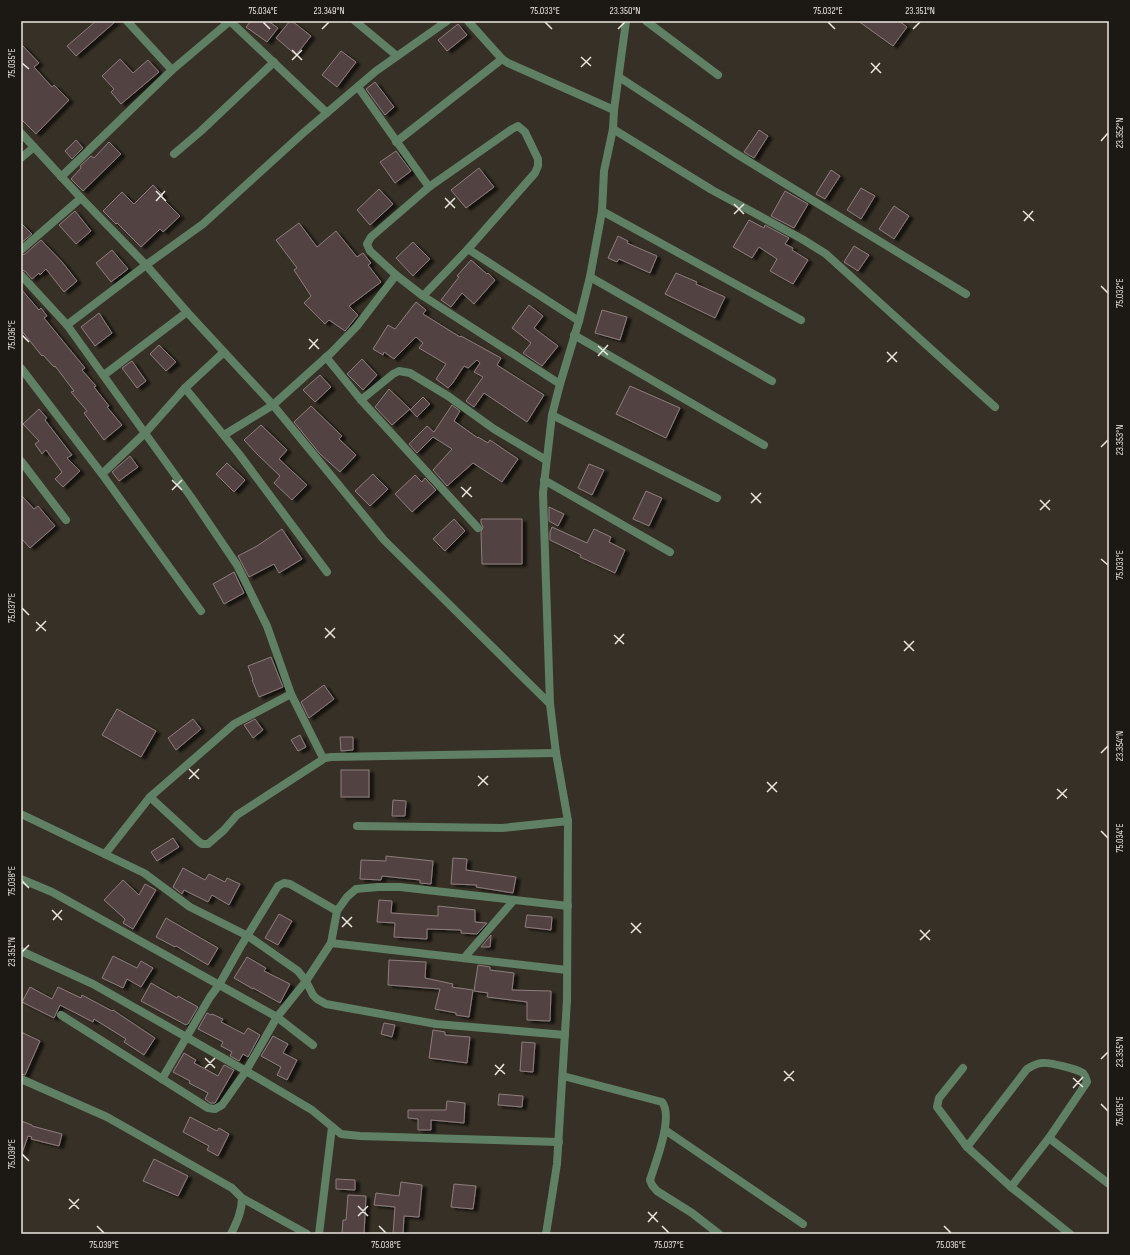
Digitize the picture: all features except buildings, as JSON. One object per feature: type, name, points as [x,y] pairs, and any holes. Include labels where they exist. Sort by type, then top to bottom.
[{"type":"street","points":[[127,21],[172,70]]},
{"type":"street","points":[[61,176],[172,70],[230,21],[327,113]]},
{"type":"street","points":[[355,21],[397,56]]},
{"type":"street","points":[[67,325],[203,224],[302,134],[376,71],[447,21]]},
{"type":"street","points":[[468,21],[508,64],[614,110]]},
{"type":"street","points":[[546,1234],[557,1164],[565,1035],[568,821],[556,753],[550,704],[543,493],[552,415],[590,277],[602,211],[604,171],[613,129],[614,110],[626,21]]},
{"type":"street","points":[[646,21],[718,75]]},
{"type":"street","points":[[396,142],[502,59]]},
{"type":"street","points":[[174,154],[201,131],[274,62]]},
{"type":"street","points":[[618,78],[966,294]]},
{"type":"street","points":[[358,87],[396,142],[430,187]]},
{"type":"street","points":[[423,296],[468,249],[535,173],[538,166],[538,159],[525,132],[518,126],[430,187],[371,237],[367,244],[370,251],[396,275],[423,296],[560,384]]},
{"type":"street","points":[[613,129],[712,190],[802,239],[826,254],[995,407]]},
{"type":"street","points":[[21,133],[146,265],[187,312],[273,405],[384,540],[550,704]]},
{"type":"street","points":[[21,158],[34,148]]},
{"type":"street","points":[[21,250],[81,198]]},
{"type":"street","points":[[602,211],[801,320]]},
{"type":"street","points":[[468,249],[579,321]]},
{"type":"street","points":[[21,274],[67,325],[104,375],[192,497],[236,565],[267,626],[291,694],[323,758]]},
{"type":"street","points":[[224,435],[273,405],[326,357],[357,326],[396,275]]},
{"type":"street","points":[[590,277],[772,381]]},
{"type":"street","points":[[104,375],[187,312]]},
{"type":"street","points":[[574,335],[764,445]]},
{"type":"street","points":[[102,474],[145,433],[185,388],[224,352]]},
{"type":"street","points":[[326,357],[361,400],[478,528]]},
{"type":"street","points":[[21,368],[102,474],[201,611]]},
{"type":"street","points":[[361,400],[393,374],[399,371],[410,374],[448,396],[494,429],[546,460]]},
{"type":"street","points":[[185,388],[224,435],[327,572]]},
{"type":"street","points":[[552,415],[717,498]]},
{"type":"street","points":[[21,461],[66,520]]},
{"type":"street","points":[[544,480],[670,552]]},
{"type":"street","points":[[105,854],[150,797],[234,724],[291,694]]},
{"type":"street","points":[[150,797],[198,841],[202,844],[208,844],[224,830],[237,815],[323,758],[556,753]]},
{"type":"street","points":[[21,814],[144,873],[190,907],[248,936],[298,971],[306,980],[317,1000],[326,1004],[436,1024],[565,1035]]},
{"type":"street","points":[[357,826],[502,828],[568,821]]},
{"type":"street","points":[[21,878],[52,892],[277,1017],[313,1045]]},
{"type":"street","points":[[162,1079],[278,886],[284,883],[290,884],[337,911]]},
{"type":"street","points":[[61,1015],[208,1108],[215,1109],[222,1105],[246,1071],[277,1017],[306,980],[331,943],[337,911],[347,897],[356,889],[378,887],[408,888],[568,906]]},
{"type":"street","points":[[464,958],[514,900]]},
{"type":"street","points":[[331,943],[567,970]]},
{"type":"street","points":[[21,951],[93,984],[246,1071],[312,1110],[341,1134],[360,1136],[558,1142]]},
{"type":"street","points":[[967,1147],[1027,1069],[1044,1062],[1075,1069],[1084,1074],[1087,1082],[1049,1138],[1011,1188]]},
{"type":"street","points":[[962,1068],[939,1098],[937,1107],[967,1147],[1011,1188],[1070,1234]]},
{"type":"street","points":[[562,1076],[662,1102],[666,1107],[665,1134],[650,1182],[657,1191],[692,1213],[719,1234]]},
{"type":"street","points":[[21,1079],[107,1117],[232,1188],[242,1198],[307,1234]]},
{"type":"street","points":[[319,1234],[332,1127]]},
{"type":"street","points":[[665,1130],[803,1224]]},
{"type":"street","points":[[1049,1138],[1109,1184]]},
{"type":"street","points":[[231,1234],[238,1221],[242,1207],[242,1198]]}]
